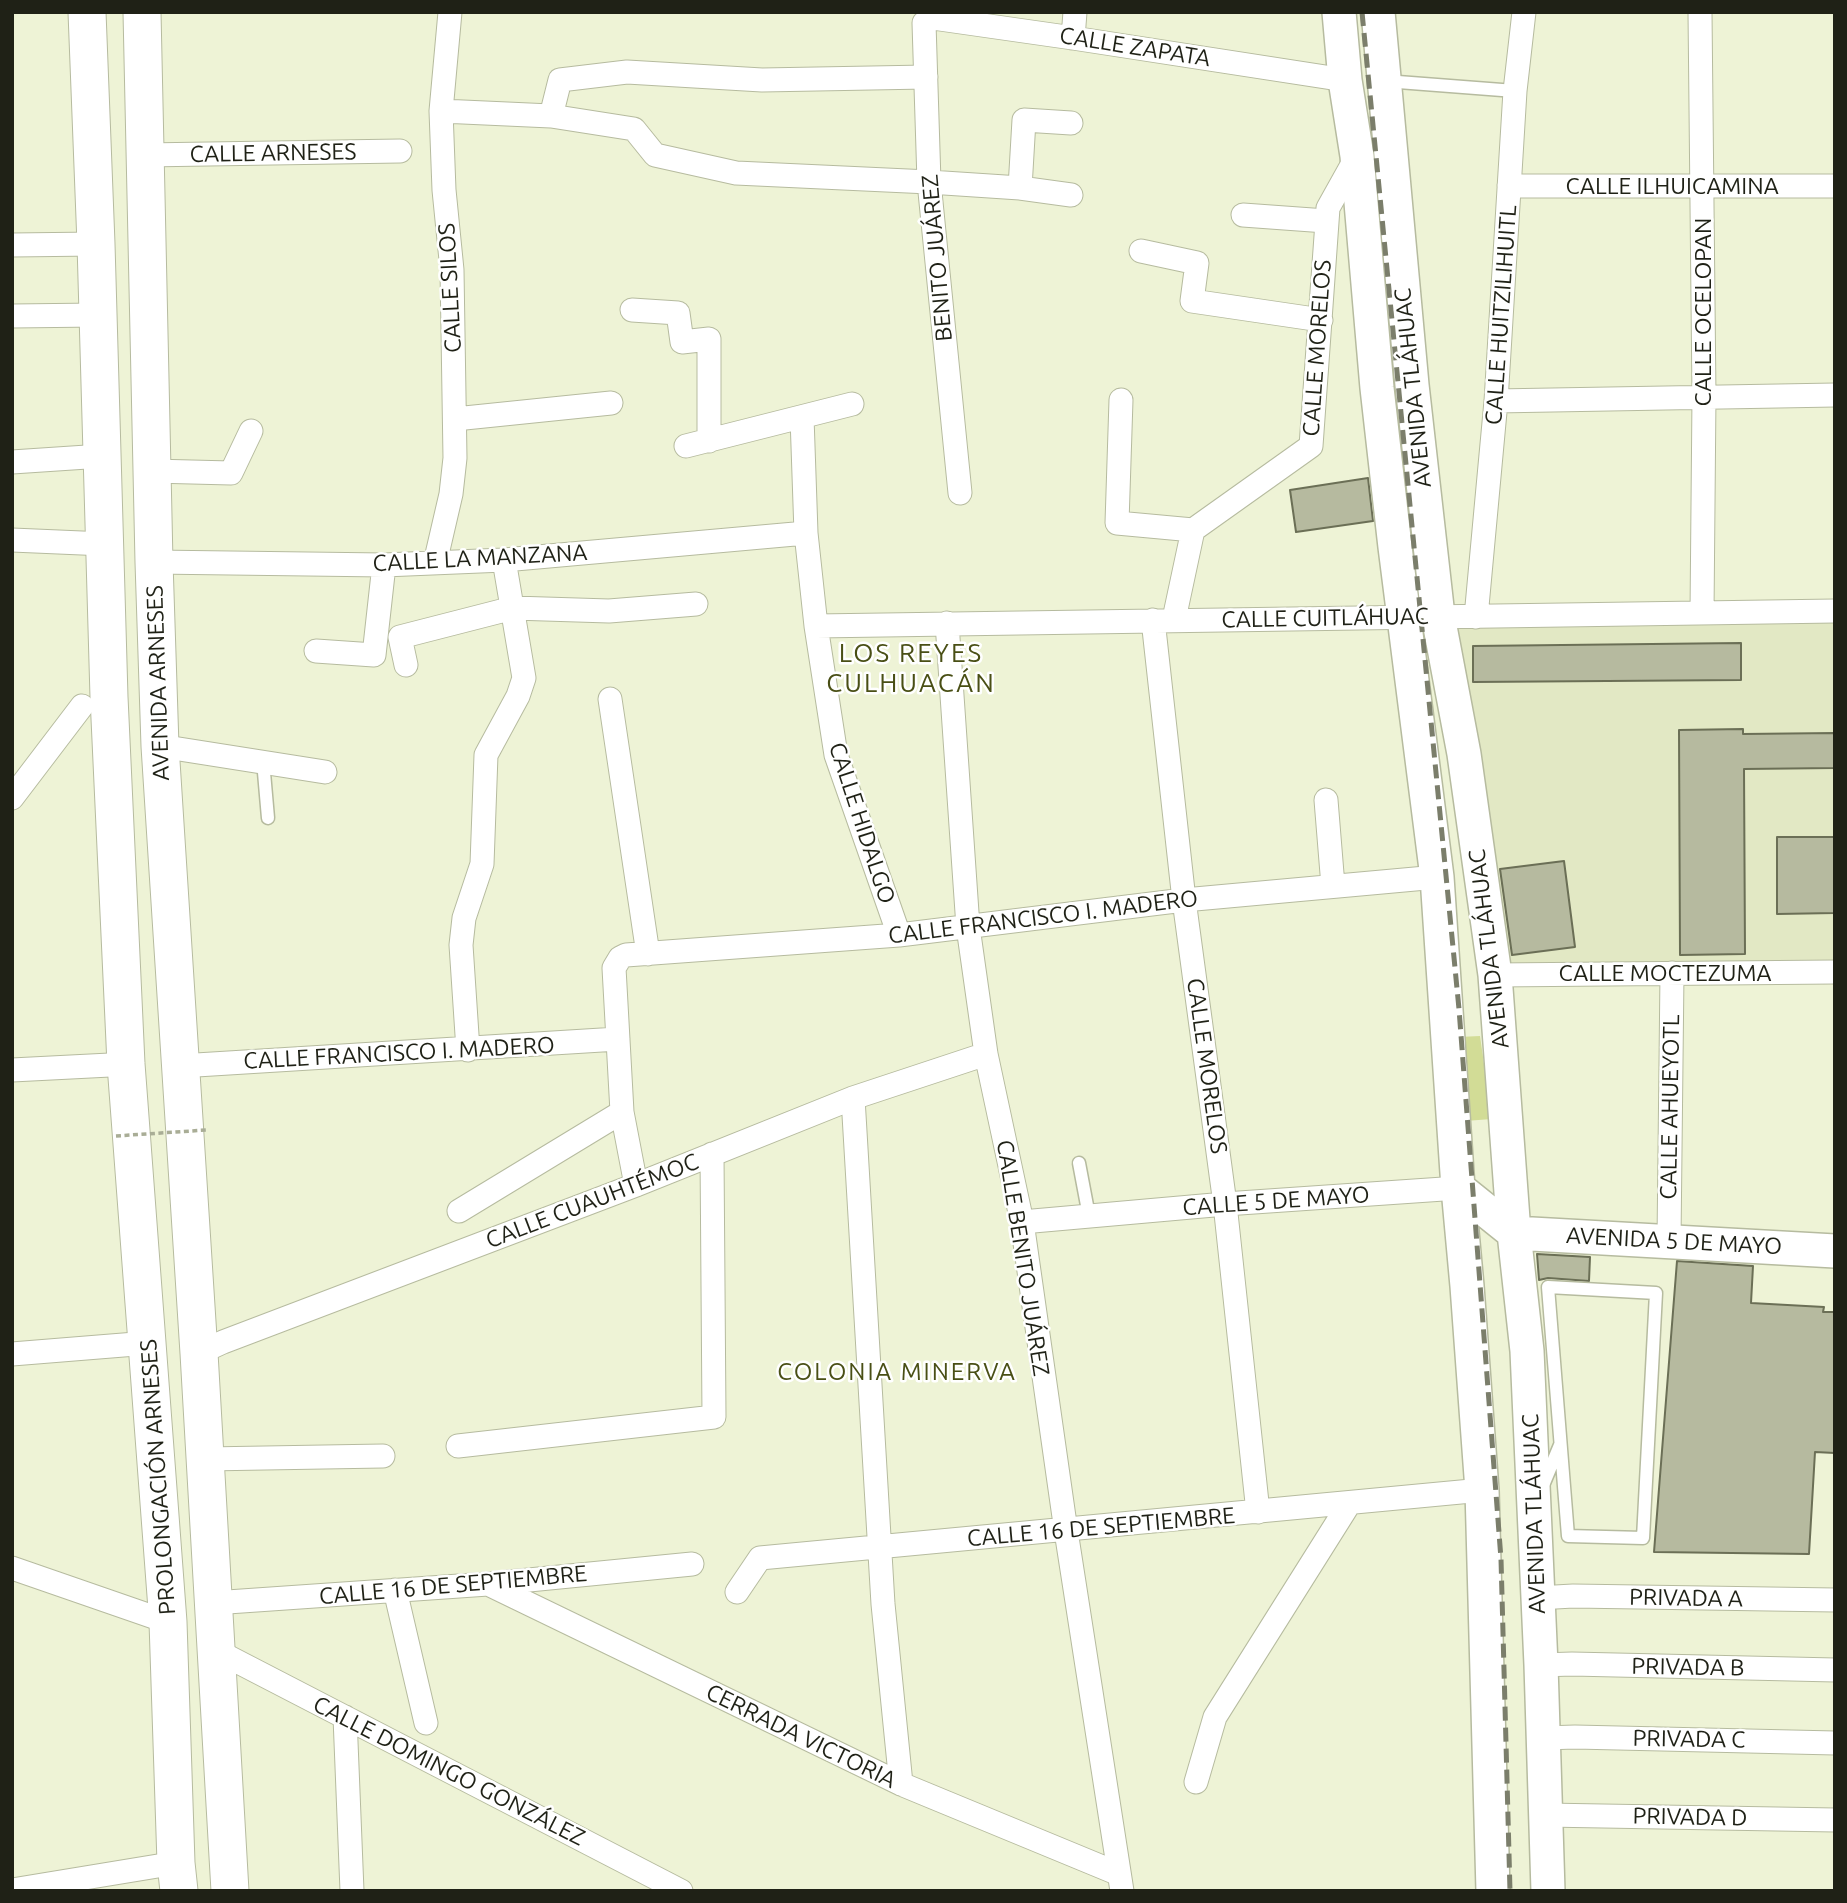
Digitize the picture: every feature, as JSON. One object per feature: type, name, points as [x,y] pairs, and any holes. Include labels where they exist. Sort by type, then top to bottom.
[{"type":"main road","points":[[87,12],[105,544],[118,1065]]},
{"type":"main road","name":"AVENIDA ARNESES","points":[[142,12],[160,746],[200,1353]]},
{"type":"main road","name":"AVENIDA TLÁHUAC","points":[[1339,12],[1345,80],[1357,156],[1377,388],[1378,459],[1395,547],[1437,877],[1482,1490],[1493,1891]]},
{"type":"main road","name":"AVENIDA TLÁHUAC","points":[[1378,12],[1412,385],[1438,616],[1464,754],[1495,975],[1514,1233],[1527,1351],[1548,1891]]},
{"type":"main road","points":[[1377,388],[1412,385]]},
{"type":"main road","name":"PROLONGACIÓN ARNESES","points":[[118,1065],[148,1343],[168,1622],[177,1877]]},
{"type":"main road","points":[[1458,1188],[1514,1233]]},
{"type":"main road","name":"AVENIDA 5 DE MAYO","points":[[1514,1233],[1835,1251]]},
{"type":"main road","points":[[1467,1286],[1518,1279]]},
{"type":"main road","name":"PROLONGACIÓN ARNESES","points":[[200,1353],[230,1891]]},
{"type":"street","name":"CALLE SILOS","points":[[435,563],[451,495],[455,458],[452,270],[443,190],[442,111],[450,12]]},
{"type":"street","points":[[1073,38],[1076,12]]},
{"type":"street","name":"CALLE HUITZILIHUITL","points":[[1476,617],[1496,401],[1509,186],[1524,12]]},
{"type":"street","name":"CALLE OCELOPAN","points":[[1700,12],[1704,396],[1702,613]]},
{"type":"street","name":"CALLE ZAPATA","points":[[925,23],[933,18],[1345,80]]},
{"type":"street","name":"BENITO JUÁREZ","points":[[925,23],[929,182],[960,493]]},
{"type":"street","points":[[551,116],[560,80],[627,72],[762,80],[926,77]]},
{"type":"street","points":[[442,111],[551,116],[634,129],[655,155],[736,173],[929,182],[1020,188],[1071,195]]},
{"type":"street","points":[[1020,188],[1024,120],[1071,123]]},
{"type":"street","name":"CALLE ARNESES","points":[[145,155],[400,151]]},
{"type":"street","name":"CALLE MORELOS","points":[[1258,1512],[1225,1204],[1184,900],[1164,620],[1194,530],[1311,446],[1328,208],[1357,156]]},
{"type":"street","name":"CALLE ILHUICAMINA","points":[[1509,186],[1835,186]]},
{"type":"street","points":[[1243,215],[1326,221]]},
{"type":"street","points":[[12,245],[96,244]]},
{"type":"street","points":[[1141,251],[1197,263],[1192,301],[1321,320]]},
{"type":"street","points":[[632,310],[678,313],[682,342],[709,339],[709,441]]},
{"type":"street","points":[[12,316],[98,315]]},
{"type":"street","points":[[1496,401],[1835,395]]},
{"type":"street","points":[[1121,400],[1118,523],[1194,530]]},
{"type":"street","points":[[455,419],[611,403]]},
{"type":"street","points":[[686,446],[852,404]]},
{"type":"street","name":"CALLE HIDALGO","points":[[802,417],[806,533],[816,626],[836,755],[899,935]]},
{"type":"street","points":[[152,471],[231,473],[251,431]]},
{"type":"street","points":[[12,462],[102,456]]},
{"type":"street","name":"CALLE LA MANZANA","points":[[154,562],[384,565],[504,560],[806,533]]},
{"type":"street","points":[[12,540],[105,544]]},
{"type":"street","points":[[468,1050],[461,945],[464,918],[482,864],[486,755],[518,696],[524,678],[504,560]]},
{"type":"street","points":[[316,651],[374,654],[384,565]]},
{"type":"street","points":[[406,665],[400,637],[513,608],[609,611],[696,604]]},
{"type":"street","name":"CALLE CUITLÁHUAC","points":[[816,626],[1835,611]]},
{"type":"street","name":"CALLE BENITO JUÁREZ","points":[[947,623],[968,927],[986,1054],[1022,1222],[1066,1531],[1121,1883]]},
{"type":"street","points":[[610,699],[648,954]]},
{"type":"street","points":[[12,798],[82,706]]},
{"type":"street","points":[[160,746],[325,772]]},
{"type":"street","points":[[1326,800],[1333,886]]},
{"type":"street","name":"CALLE FRANCISCO I. MADERO","points":[[636,1185],[622,1112],[614,968],[620,957],[899,935],[1184,900],[1437,877]]},
{"type":"street","name":"CALLE MOCTEZUMA","points":[[1495,975],[1835,972]]},
{"type":"street","name":"CALLE AHUEYOTL","points":[[1669,1240],[1672,973]]},
{"type":"street","name":"CALLE FRANCISCO I. MADERO","points":[[180,1066],[618,1040]]},
{"type":"street","name":"CALLE CUAUHTÉMOC","points":[[200,1353],[636,1185],[853,1098],[986,1054]]},
{"type":"street","points":[[12,1070],[118,1065]]},
{"type":"street","points":[[853,1098],[879,1547],[901,1784]]},
{"type":"street","points":[[459,1211],[622,1112]]},
{"type":"street","points":[[458,1446],[714,1417],[712,1154]]},
{"type":"street","name":"CALLE 5 DE MAYO","points":[[1022,1222],[1225,1204],[1458,1188]]},
{"type":"street","points":[[12,1354],[148,1343]]},
{"type":"street","points":[[205,1459],[383,1456]]},
{"type":"street","name":"CALLE 16 DE SEPTIEMBRE","points":[[737,1592],[760,1558],[1482,1490]]},
{"type":"street","points":[[1196,1782],[1215,1717],[1349,1504]]},
{"type":"street","name":"CALLE 16 DE SEPTIEMBRE","points":[[213,1603],[488,1584],[692,1564]]},
{"type":"street","points":[[12,1568],[168,1622]]},
{"type":"street","name":"CERRADA VICTORIA","points":[[488,1584],[901,1784],[1121,1883]]},
{"type":"street","points":[[395,1590],[426,1723]]},
{"type":"street","name":"PRIVADA A","points":[[1538,1598],[1573,1595],[1835,1600]]},
{"type":"street","name":"CALLE DOMINGO GONZÁLEZ","points":[[217,1651],[681,1891]]},
{"type":"street","name":"PRIVADA B","points":[[1541,1665],[1835,1670]]},
{"type":"street","points":[[345,1717],[352,1891]]},
{"type":"street","name":"PRIVADA C","points":[[1544,1738],[1835,1742]]},
{"type":"street","name":"PRIVADA D","points":[[1545,1815],[1835,1820]]},
{"type":"street","points":[[12,1890],[177,1877]]},
{"type":"lane","points":[[1384,81],[1516,91]]},
{"type":"lane","points":[[1376,495],[1381,534],[1395,547]]},
{"type":"lane","points":[[264,761],[268,818]]},
{"type":"lane","points":[[1079,1163],[1089,1216]]},
{"type":"lane","points":[[1548,1287],[1656,1293],[1643,1538],[1568,1536],[1556,1390],[1548,1287]]},
{"type":"lane","points":[[1527,1351],[1556,1390]]},
{"type":"lane","points":[[1534,1510],[1560,1445]]},
{"type":"path","points":[[117,1136],[206,1130]]},
{"type":"shaded area","points":[[1835,611],[1835,972],[1495,975],[1438,616]]},
{"type":"green space","points":[[1480,1036],[1492,1119],[1465,1121],[1459,1037]]},
{"type":"building","points":[[1368,478],[1373,521],[1296,532],[1290,490]]},
{"type":"building","points":[[1741,643],[1741,680],[1473,682],[1473,646]]},
{"type":"building","points":[[1743,729],[1743,734],[1835,733],[1835,768],[1744,769],[1745,954],[1680,955],[1679,730]]},
{"type":"building","points":[[1777,837],[1835,837],[1835,913],[1777,914]]},
{"type":"building","points":[[1564,861],[1575,947],[1512,955],[1500,869]]},
{"type":"building","points":[[1537,1254],[1590,1257],[1589,1281],[1548,1278],[1539,1280]]},
{"type":"building","points":[[1677,1261],[1753,1266],[1751,1303],[1824,1307],[1823,1312],[1835,1312],[1835,1453],[1815,1452],[1809,1554],[1654,1552]]},
{"type":"railway","points":[[1362,12],[1459,1009],[1501,1559],[1510,1891]]},
{"type":"district","name":"LOS REYES CULHUACÁN","points":[[911,668]]},
{"type":"district","name":"COLONIA MINERVA","points":[[897,1372]]}]
